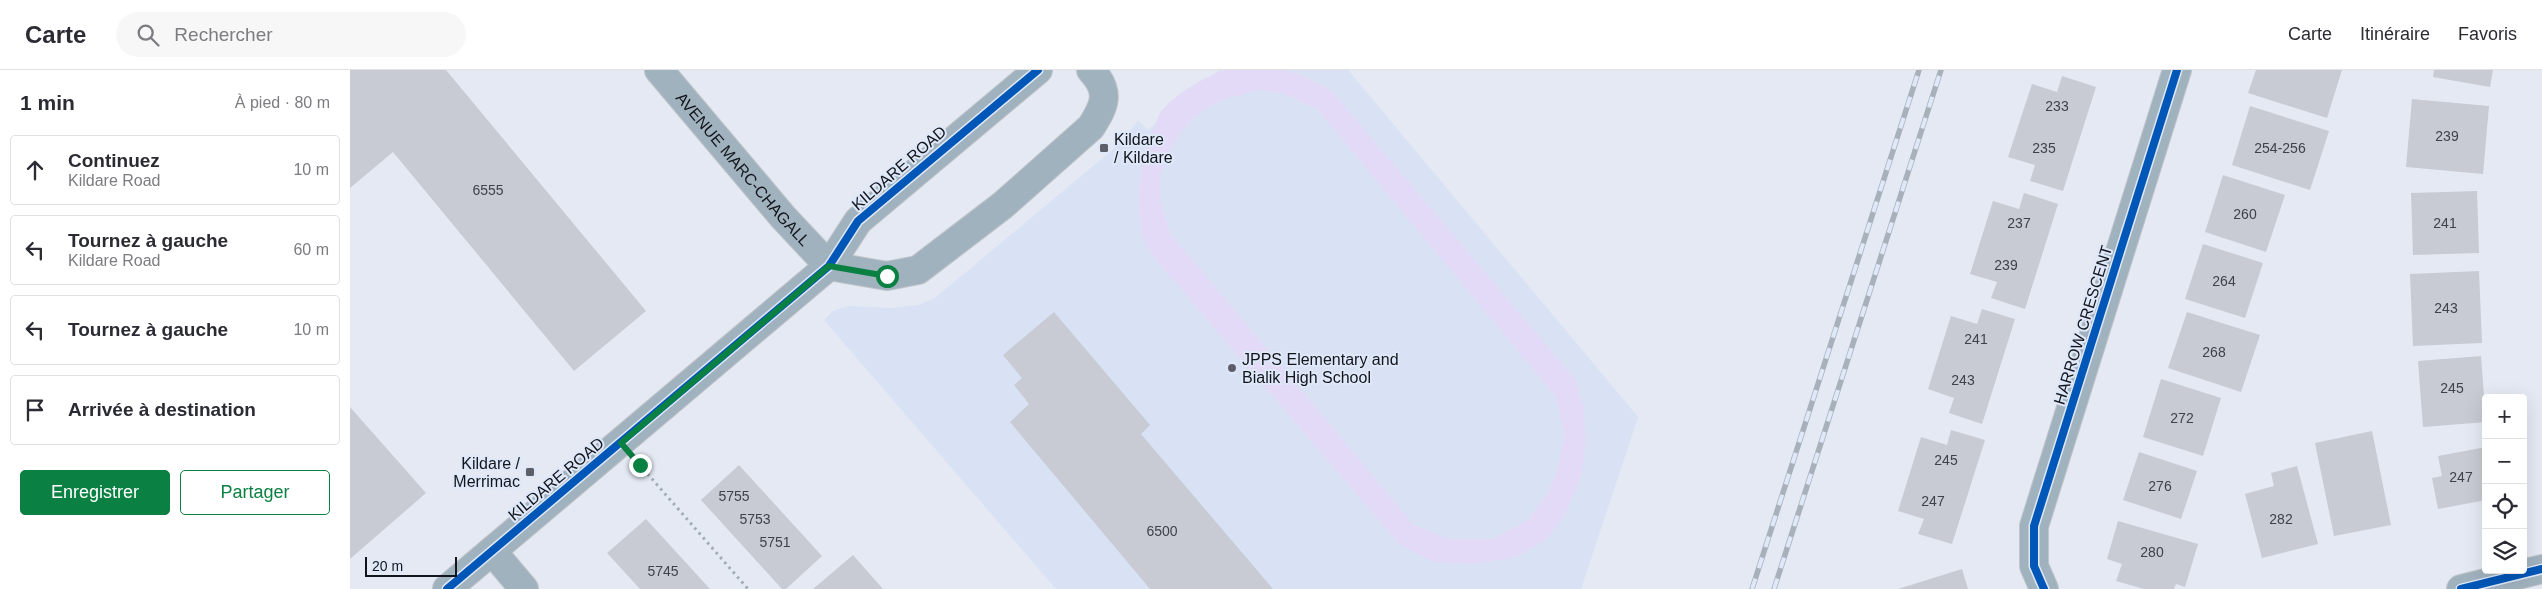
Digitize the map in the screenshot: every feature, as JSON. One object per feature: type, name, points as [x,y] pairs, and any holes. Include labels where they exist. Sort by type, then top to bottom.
[{"type":"street","name":"AVENUE MARC-CHAGALL","points":[[659,70],[783,217],[829,266]]},
{"type":"street","name":"KILDARE ROAD","points":[[447,589],[829,266],[858,221],[1038,70]]},
{"type":"street","points":[[829,266],[887,276],[918,270],[1003,205],[1091,127],[1101,111],[1105,96],[1100,80],[1091,70]]},
{"type":"street","name":"HARROW CRESCENT","points":[[2044,589],[2034,566],[2034,526],[2177,70]]},
{"type":"street","points":[[492,551],[524,589]]},
{"type":"street","points":[[2461,589],[2542,569]]},
{"type":"path","points":[[621,443],[748,589]]},
{"type":"shaded area","name":"JPPS Elementary and Bialik High School","points":[[1219,70],[1348,70],[1638,417],[1581,589],[1056,589],[824,320],[833,311],[849,306],[891,308],[919,305],[935,298],[1122,142],[1138,120],[1148,130]]},
{"type":"shaded area","points":[[1224,70],[1284,70],[1299,74],[1331,90],[1576,380],[1584,409],[1586,442],[1581,477],[1565,515],[1548,538],[1517,557],[1476,564],[1433,562],[1400,545],[1147,247],[1140,224],[1140,181],[1145,153],[1160,112],[1184,91]],"holes":[[[1259,90],[1285,94],[1317,109],[1556,397],[1564,435],[1558,467],[1548,493],[1528,520],[1493,539],[1449,539],[1414,525],[1171,234],[1161,201],[1162,170],[1167,155],[1185,128],[1208,107],[1222,100]]]},
{"type":"building","points":[[350,70],[446,70],[646,311],[574,371],[393,152],[350,188]]},
{"type":"building","points":[[2256,70],[2342,70],[2327,118],[2248,93]]},
{"type":"building","points":[[2434,70],[2493,70],[2490,87],[2433,77]]},
{"type":"building","points":[[2062,76],[2096,87],[2063,191],[2030,181],[2035,165],[2008,157],[2032,84],[2057,92]]},
{"type":"building","points":[[2412,99],[2489,106],[2483,174],[2406,167]]},
{"type":"building","points":[[2250,106],[2329,131],[2310,190],[2232,165]]},
{"type":"building","points":[[2223,175],[2285,195],[2266,252],[2205,232]]},
{"type":"building","points":[[2477,191],[2479,253],[2413,255],[2411,193]]},
{"type":"building","points":[[2024,193],[2058,204],[2025,309],[1991,298],[1997,282],[1970,274],[1993,201],[2019,209]]},
{"type":"building","points":[[2203,244],[2263,263],[2245,318],[2185,299]]},
{"type":"building","points":[[2479,271],[2482,343],[2413,346],[2410,274]]},
{"type":"building","points":[[1982,309],[2015,319],[1982,424],[1949,413],[1954,398],[1928,389],[1951,316],[1977,324]]},
{"type":"building","points":[[1054,312],[1150,425],[1141,434],[1273,589],[1150,589],[1010,422],[1029,404],[1014,385],[1022,378],[1003,355]]},
{"type":"building","points":[[2187,312],[2260,335],[2241,392],[2168,368]]},
{"type":"building","points":[[2481,356],[2484,394],[2482,394],[2482,422],[2423,427],[2418,361]]},
{"type":"building","points":[[2161,379],[2221,398],[2203,456],[2143,437]]},
{"type":"building","points":[[350,407],[426,493],[350,559]]},
{"type":"building","points":[[1951,430],[1985,440],[1952,544],[1918,534],[1924,519],[1898,511],[1921,437],[1947,445]]},
{"type":"building","points":[[2372,431],[2391,525],[2334,536],[2315,443]]},
{"type":"building","points":[[2482,448],[2482,501],[2438,509],[2432,478],[2442,476],[2438,456]]},
{"type":"building","points":[[2139,452],[2197,471],[2181,519],[2123,500]]},
{"type":"building","points":[[739,465],[822,556],[786,589],[782,589],[701,500]]},
{"type":"building","points":[[2297,466],[2318,544],[2262,558],[2245,494],[2274,486],[2271,473]]},
{"type":"building","points":[[646,519],[710,589],[640,589],[607,553]]},
{"type":"building","points":[[2118,521],[2198,544],[2185,587],[2176,584],[2174,589],[2144,589],[2116,581],[2122,564],[2107,559]]},
{"type":"building","points":[[853,555],[883,589],[813,589]]},
{"type":"building","points":[[1962,569],[1968,589],[1898,589]]},
{"type":"railway","points":[[1752,589],[1919,70]]},
{"type":"railway","points":[[1774,589],[1941,70]]},
{"type":"cycle path","points":[[447,589],[829,266],[858,221],[1038,70]]},
{"type":"cycle path","points":[[2044,589],[2034,566],[2034,526],[2177,70]]},
{"type":"cycle path","points":[[2461,589],[2542,569]]},
{"type":"place","name":"Kildare / Kildare","points":[[1104,148]]},
{"type":"place","name":"JPPS Elementary and Bialik High School","points":[[1232,368]]},
{"type":"place","name":"Kildare / Merrimac","points":[[530,472]]},
{"type":"route","points":[[640,465],[621,443],[829,266],[887,276]]}]
